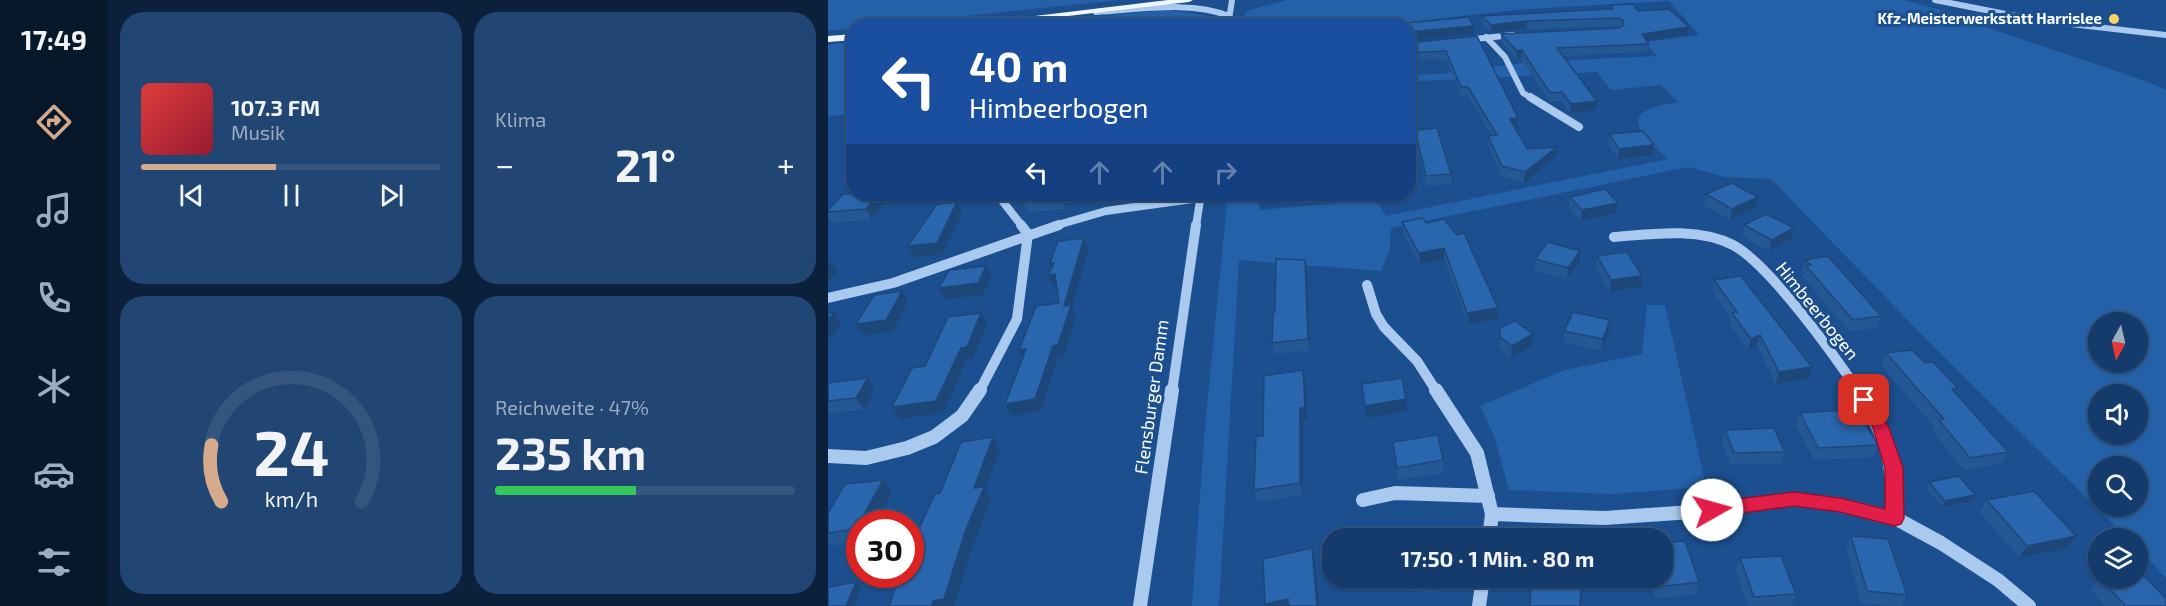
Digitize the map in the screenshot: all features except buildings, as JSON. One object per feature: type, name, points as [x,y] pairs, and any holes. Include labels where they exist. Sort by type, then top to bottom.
[{"type":"main road","points":[[1024,18],[1189,0]]},
{"type":"main road","points":[[828,39],[846,38]]},
{"type":"street","points":[[1229,16],[1232,0]]},
{"type":"street","points":[[1935,0],[2036,20],[2166,35]]},
{"type":"street","points":[[1077,12],[1188,3],[1215,6],[1223,9],[1229,16]]},
{"type":"street","points":[[1457,41],[1517,35]]},
{"type":"street","points":[[1486,38],[1505,57],[1523,93],[1579,127]]},
{"type":"street","points":[[828,456],[866,458],[907,448],[934,437],[962,416],[983,386],[1017,318],[1028,234],[1002,201]]},
{"type":"street","points":[[828,298],[893,284],[1028,234],[1106,211],[1169,201]]},
{"type":"street","name":"Flensburger Damm","points":[[1140,606],[1199,201]]},
{"type":"street","name":"Himbeerbogen","points":[[1614,237],[1674,233],[1710,237],[1735,246],[1757,263],[1856,386],[1881,428],[1894,468],[1895,518]]},
{"type":"street","points":[[1367,285],[1376,314],[1384,327],[1417,360],[1477,453],[1492,514],[1490,528]]},
{"type":"street","points":[[1363,500],[1395,493],[1488,496]]},
{"type":"street","points":[[1492,514],[1604,518],[1692,512],[1794,499],[1840,505],[1895,518],[1941,543],[1998,580],[2029,606]]},
{"type":"street","points":[[1479,606],[1482,588]]},
{"type":"shaded area","points":[[828,0],[1119,0],[945,18],[846,18],[846,29],[828,31]]},
{"type":"shaded area","points":[[1287,0],[1904,0],[1963,16],[1992,29],[2166,90],[2166,578],[2148,559],[2148,528],[2117,528],[2105,516],[2148,516],[2148,456],[2088,456],[2088,499],[1925,338],[1771,179],[1725,177],[1688,167],[1391,228],[1390,249],[1381,271],[1239,260],[1219,606],[1192,606],[1205,426],[1227,201],[1259,201],[1259,210],[1377,201],[1386,216],[1668,159],[1650,142],[1639,127],[1638,120],[1641,114],[1650,109],[1678,102],[1661,85],[1611,90],[1597,72],[1424,81],[1416,81],[1416,75],[1529,62],[1657,56],[1644,42],[1699,35],[1669,1],[1527,9],[1416,21],[1416,18],[1244,18],[1249,10]]},
{"type":"shaded area","points":[[1169,10],[1204,15],[1208,18],[1082,18]]},
{"type":"shaded area","points":[[846,43],[846,115],[828,116],[828,45]]},
{"type":"shaded area","points":[[1647,305],[1665,305],[1706,487],[1612,494],[1509,490],[1494,435],[1480,406],[1565,370],[1642,354]]},
{"type":"place","name":"Kfz-Meisterwerkstatt Harrislee","points":[[2114,19]]},
{"type":"route","points":[[1712,510],[1794,499],[1840,505],[1895,518],[1894,468],[1881,428],[1864,400]]}]
